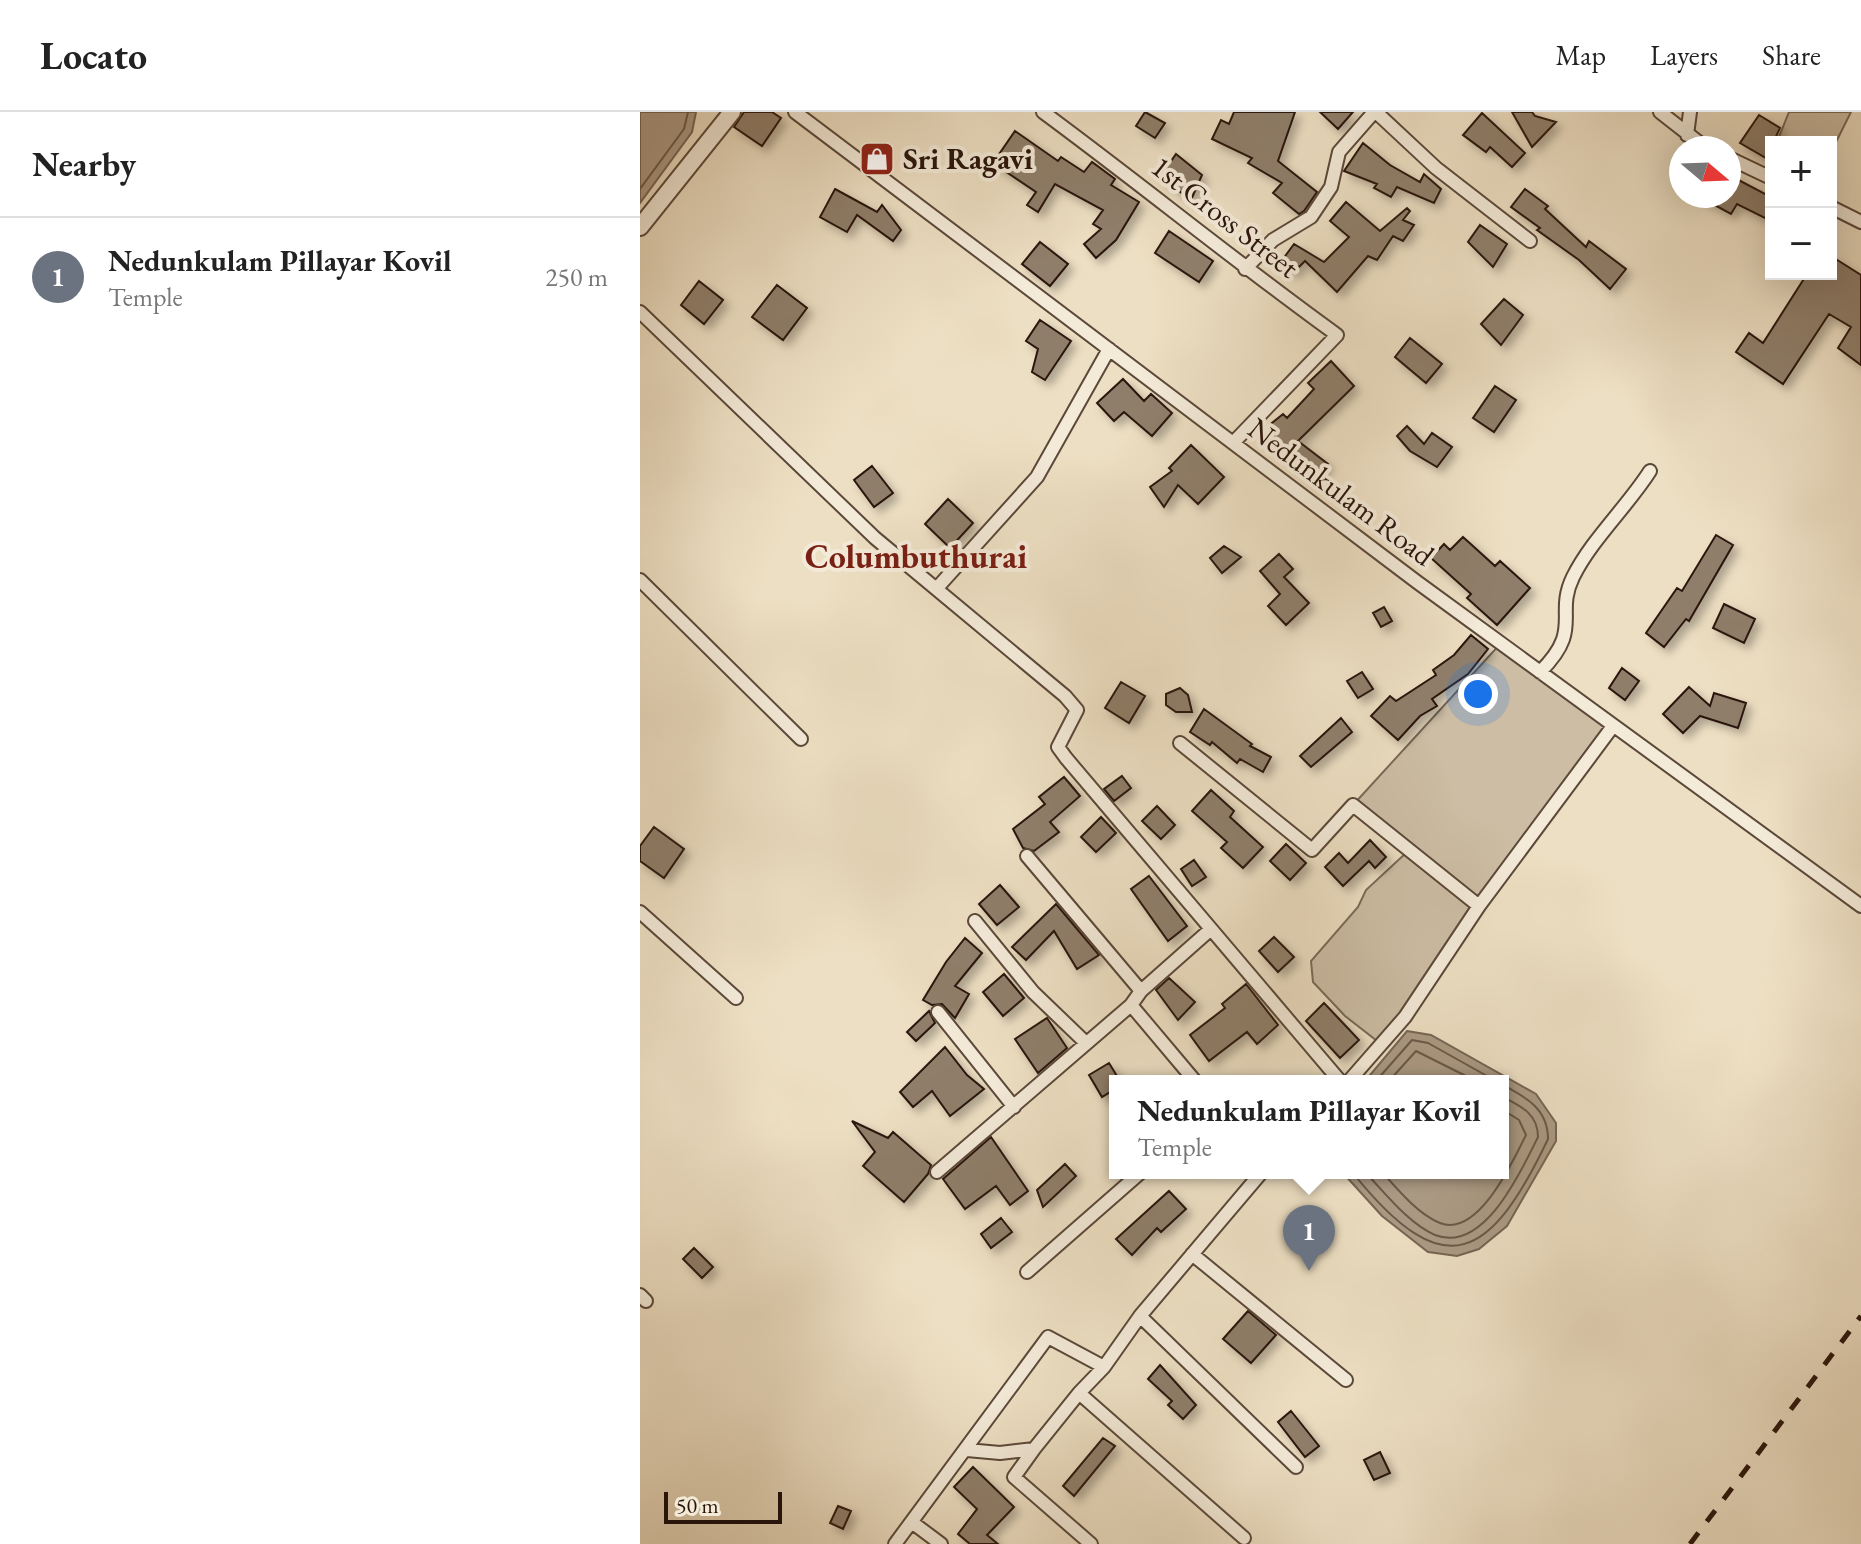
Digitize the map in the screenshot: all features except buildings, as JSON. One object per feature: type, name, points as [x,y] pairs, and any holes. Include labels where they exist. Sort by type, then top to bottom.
[{"type":"street","points":[[640,227],[732,112]]},
{"type":"street","name":"Nedunkulam Road","points":[[795,112],[1540,672],[1861,906]]},
{"type":"street","name":"1st Cross Street","points":[[1043,112],[1144,186],[1245,269],[1337,335],[1233,443]]},
{"type":"street","points":[[1245,269],[1273,240],[1311,217],[1331,187],[1339,152],[1375,112],[1436,168],[1530,241]]},
{"type":"street","points":[[1660,112],[1687,135]]},
{"type":"street","points":[[1687,135],[1690,112]]},
{"type":"street","points":[[1741,164],[1765,175]]},
{"type":"street","points":[[1833,208],[1861,222]]},
{"type":"street","points":[[640,312],[875,538],[1065,696],[1077,710],[1058,747],[1335,1075]]},
{"type":"street","points":[[937,588],[1037,477],[1109,349]]},
{"type":"street","points":[[1540,672],[1559,654],[1568,629],[1573,577],[1650,471]]},
{"type":"street","points":[[640,580],[801,739]]},
{"type":"street","points":[[1354,1075],[1405,1017],[1479,906],[1613,726]]},
{"type":"street","points":[[1180,743],[1312,850],[1353,805],[1479,906]]},
{"type":"street","points":[[1027,856],[1141,991]]},
{"type":"street","points":[[640,912],[736,998]]},
{"type":"street","points":[[975,921],[1033,992],[1086,1043]]},
{"type":"street","points":[[937,1172],[1131,1005],[1141,991],[1211,929]]},
{"type":"street","points":[[1131,1005],[1190,1075]]},
{"type":"street","points":[[938,1012],[1014,1107]]},
{"type":"street","points":[[1027,1272],[1133,1179]]},
{"type":"street","points":[[1091,1544],[1014,1477],[1079,1393],[1104,1367],[1140,1316],[1256,1179]]},
{"type":"street","points":[[1192,1254],[1346,1380]]},
{"type":"street","points":[[1140,1316],[1296,1467]]},
{"type":"street","points":[[895,1544],[1048,1337],[1104,1367]]},
{"type":"street","points":[[1079,1393],[1244,1538]]},
{"type":"street","points":[[967,1450],[1000,1453],[1034,1449]]},
{"type":"street","points":[[913,1523],[941,1544]]},
{"type":"shaded area","points":[[1789,112],[1851,112],[1837,140],[1837,136],[1779,136]]},
{"type":"shaded area","points":[[1501,643],[1613,726],[1381,1044],[1345,1016],[1313,982],[1311,961],[1358,907],[1366,890],[1407,852],[1353,805]]},
{"type":"water","points":[[640,112],[696,112],[692,132],[640,203]]},
{"type":"water","points":[[1407,1031],[1431,1035],[1502,1075],[1370,1075]]},
{"type":"water","points":[[1509,1079],[1536,1094],[1556,1123],[1556,1141],[1507,1226],[1479,1249],[1457,1256],[1428,1252],[1382,1216],[1348,1179],[1509,1179]]},
{"type":"railway","points":[[1690,1544],[1861,1316]]},
{"type":"place","name":"Sri Ragavi","points":[[877,159]]},
{"type":"place","name":"Nedunkulam Pillayar Kovil","points":[[1309,1271]]},
{"type":"district","name":"Columbuthurai","points":[[916,556]]}]
